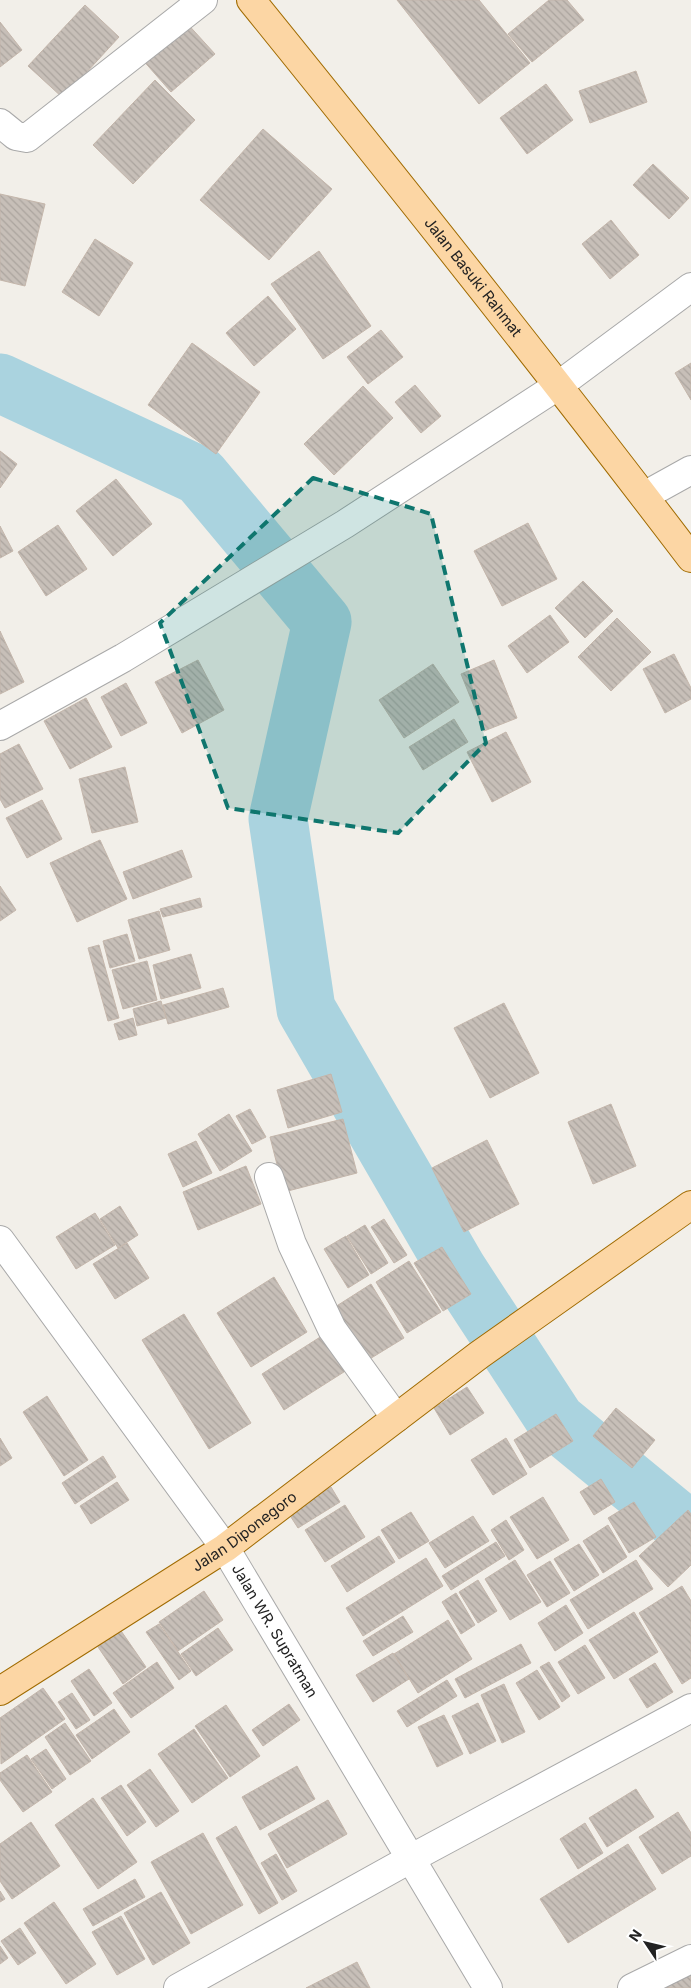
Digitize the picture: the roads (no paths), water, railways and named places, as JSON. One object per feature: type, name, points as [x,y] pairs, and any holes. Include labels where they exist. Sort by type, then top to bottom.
[{"type":"main road","name":"Jalan Basuki Rahmat","points":[[251,0],[406,191],[559,385],[691,558]]},
{"type":"main road","name":"Jalan Diponegoro","points":[[0,1691],[225,1548],[479,1355],[691,1205]]},
{"type":"street","points":[[0,123],[16,136],[27,138],[203,0]]},
{"type":"street","points":[[0,726],[123,658],[345,524],[559,385],[691,287]]},
{"type":"street","points":[[644,496],[691,470]]},
{"type":"street","points":[[269,1177],[292,1244],[332,1329],[396,1418]]},
{"type":"street","name":"Jalan WR. Supratman","points":[[3,1250],[225,1548],[488,1988]]},
{"type":"street","points":[[178,1988],[691,1708]]},
{"type":"street","points":[[632,1988],[691,1959]]},
{"type":"waterway","points":[[0,383],[200,476],[322,622],[278,819],[306,1009],[458,1271],[556,1421],[691,1532]]}]
